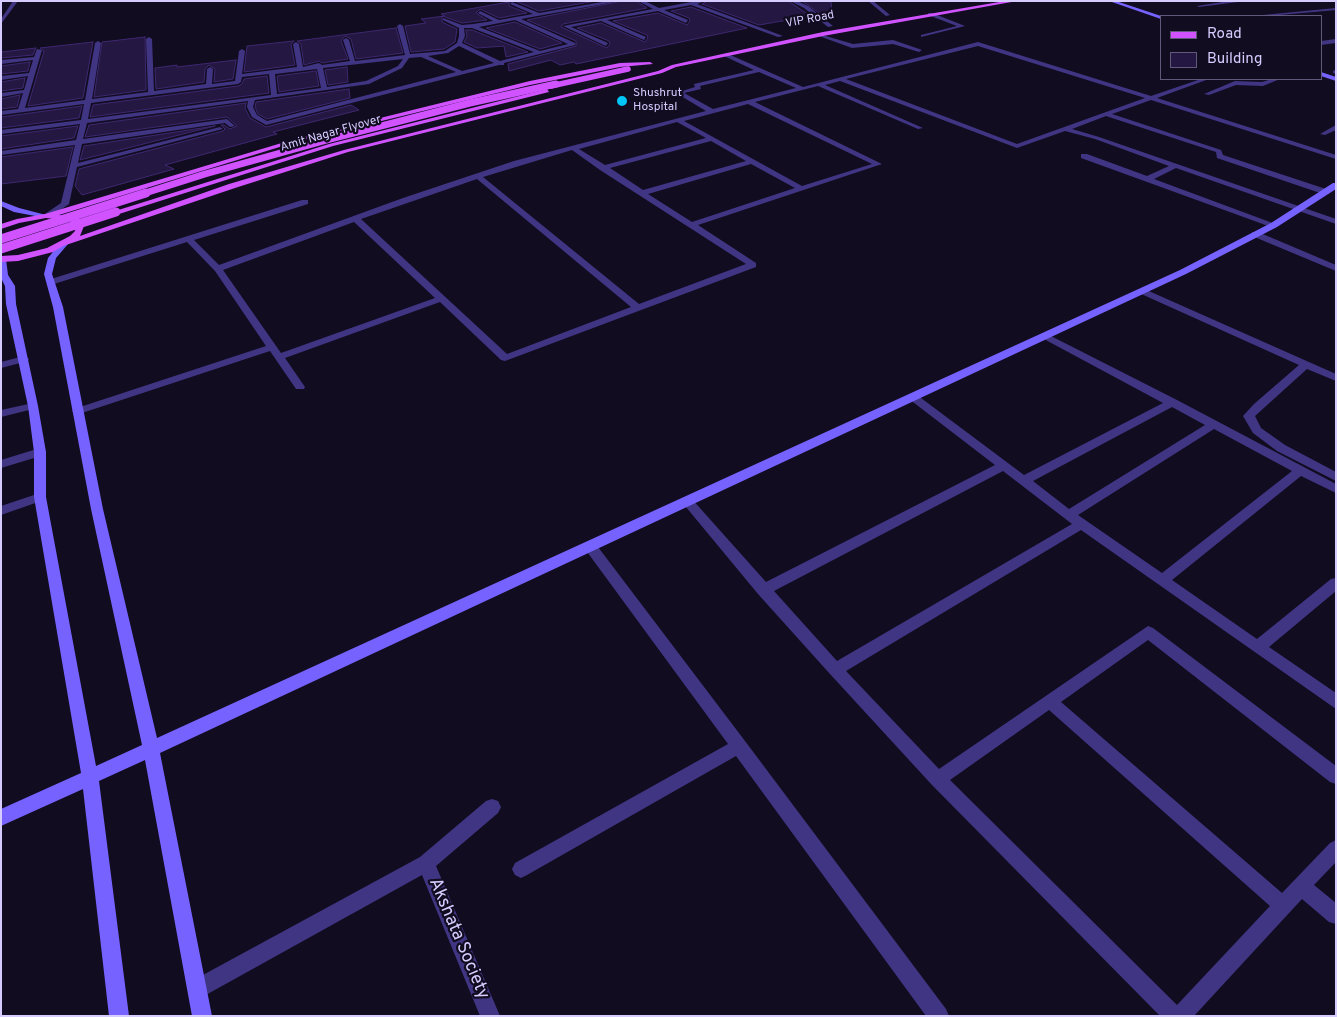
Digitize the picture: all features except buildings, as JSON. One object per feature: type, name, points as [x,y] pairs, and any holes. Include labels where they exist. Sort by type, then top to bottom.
[{"type":"main road","points":[[960,4],[975,1]]},
{"type":"main road","name":"VIP Road","points":[[671,63],[726,55],[929,12],[1015,1]]},
{"type":"main road","name":"VIP Road","points":[[929,12],[936,7]]},
{"type":"main road","points":[[878,17],[891,14]]},
{"type":"main road","name":"VIP Road","points":[[805,31],[839,24]]},
{"type":"main road","name":"VIP Road","points":[[671,63],[788,34]]},
{"type":"main road","points":[[1,227],[17,221],[46,216],[297,140],[411,111],[593,70],[659,62]]},
{"type":"main road","points":[[1,257],[34,255],[232,186],[346,151],[660,72],[671,63]]},
{"type":"main road","name":"Amit Nagar Flyover","points":[[1,257],[116,212],[340,143],[474,108],[671,63]]},
{"type":"main road","name":"Amit Nagar Flyover","points":[[1,239],[205,174],[314,143],[470,103],[631,72],[650,64]]},
{"type":"main road","points":[[46,216],[70,218],[77,221],[80,226],[79,232],[64,244]]},
{"type":"street","points":[[1,23],[3,17],[16,1]]},
{"type":"street","points":[[445,18],[461,26],[474,26],[618,1]]},
{"type":"street","points":[[640,1],[660,8],[686,21]]},
{"type":"street","points":[[606,44],[566,26],[689,2],[703,1]]},
{"type":"street","points":[[792,1],[806,7],[830,26]]},
{"type":"street","points":[[870,1],[891,14]]},
{"type":"street","points":[[1111,1],[1160,18]]},
{"type":"street","points":[[1130,1],[1168,15]]},
{"type":"street","points":[[1200,6],[1244,1]]},
{"type":"street","points":[[689,2],[780,36]]},
{"type":"street","points":[[512,3],[539,15]]},
{"type":"street","points":[[565,3],[579,8]]},
{"type":"street","points":[[1,8],[12,7]]},
{"type":"street","points":[[1265,15],[1336,9]]},
{"type":"street","points":[[480,12],[499,22]]},
{"type":"street","points":[[923,36],[962,26],[929,12]]},
{"type":"street","points":[[252,99],[250,107],[254,116],[266,123],[502,64],[573,44],[516,19]]},
{"type":"street","points":[[600,19],[644,38]]},
{"type":"street","points":[[400,26],[408,56]]},
{"type":"street","points":[[239,76],[272,70],[446,52],[459,44],[462,36],[461,26]]},
{"type":"street","points":[[474,26],[540,53]]},
{"type":"street","points":[[820,35],[852,46],[868,46],[889,41],[919,50]]},
{"type":"street","points":[[149,39],[151,93]]},
{"type":"street","points":[[346,40],[353,62]]},
{"type":"street","points":[[1322,43],[1336,41]]},
{"type":"street","points":[[1,203],[17,210],[46,216],[64,204],[80,142],[98,43]]},
{"type":"street","points":[[296,44],[300,67]]},
{"type":"street","points":[[459,44],[502,64]]},
{"type":"street","points":[[218,269],[478,176],[711,111],[978,44],[1336,157]]},
{"type":"street","points":[[21,110],[39,50]]},
{"type":"street","points":[[1,113],[238,82],[242,51]]},
{"type":"street","points":[[422,55],[462,73]]},
{"type":"street","points":[[726,55],[801,88]]},
{"type":"street","points":[[1,132],[368,83],[400,67],[408,56]]},
{"type":"street","points":[[1,62],[37,58]]},
{"type":"street","points":[[319,65],[325,90]]},
{"type":"street","points":[[1322,68],[1336,72]]},
{"type":"street","points":[[209,86],[210,69]]},
{"type":"street","points":[[272,70],[274,96]]},
{"type":"street","points":[[711,111],[679,93],[699,88],[696,85],[760,70]]},
{"type":"street","points":[[1,78],[32,74]]},
{"type":"street","points":[[1322,74],[1336,79]]},
{"type":"street","points":[[840,78],[1017,146],[1203,80]]},
{"type":"street","points":[[1207,94],[1235,83],[1263,84],[1274,80]]},
{"type":"street","points":[[818,84],[920,128]]},
{"type":"street","points":[[1,95],[27,91]]},
{"type":"street","points":[[691,225],[878,164],[749,102]]},
{"type":"street","points":[[1106,114],[1219,151],[1220,156],[1331,188]]},
{"type":"street","points":[[678,120],[802,189]]},
{"type":"street","points":[[1,153],[227,121],[232,126],[74,166]]},
{"type":"street","points":[[1323,134],[1336,127]]},
{"type":"street","points":[[1065,129],[1097,138],[1336,222]]},
{"type":"street","points":[[603,168],[712,139]]},
{"type":"street","points":[[356,219],[505,358],[753,265],[573,148]]},
{"type":"street","points":[[1084,156],[1274,225]]},
{"type":"street","points":[[642,193],[752,161]]},
{"type":"street","points":[[1147,179],[1174,166]]},
{"type":"street","points":[[478,176],[638,308]]},
{"type":"street","points":[[1,818],[1142,290],[1274,225],[1331,188]]},
{"type":"street","points":[[51,282],[305,202]]},
{"type":"street","points":[[1254,234],[1336,268]]},
{"type":"street","points":[[189,239],[218,269],[300,387]]},
{"type":"street","points":[[64,244],[52,258],[48,274],[58,307],[97,509],[151,749],[202,1016]]},
{"type":"street","points":[[1,257],[4,275],[10,286],[33,406],[40,452],[40,497],[90,778],[119,1016]]},
{"type":"street","points":[[1142,290],[1336,378]]},
{"type":"street","points":[[279,357],[441,299]]},
{"type":"street","points":[[1044,336],[1336,489]]},
{"type":"street","points":[[78,410],[272,347]]},
{"type":"street","points":[[1,364],[24,359]]},
{"type":"street","points":[[1306,365],[1249,416],[1257,430],[1281,448],[1336,477]]},
{"type":"street","points":[[913,397],[1005,464],[1081,524],[1336,702]]},
{"type":"street","points":[[1024,480],[1173,402]]},
{"type":"street","points":[[1,414],[33,406]]},
{"type":"street","points":[[1069,515],[1214,424]]},
{"type":"street","points":[[1,464],[40,452]]},
{"type":"street","points":[[763,590],[1005,464]]},
{"type":"street","points":[[1162,580],[1301,470]]},
{"type":"street","points":[[1,512],[40,497]]},
{"type":"street","points":[[687,501],[835,670],[938,779],[1174,1016]]},
{"type":"street","points":[[835,670],[1081,524]]},
{"type":"street","points":[[590,546],[939,1016]]},
{"type":"street","points":[[1258,647],[1336,582]]},
{"type":"street","points":[[938,779],[1148,632],[1336,776]]},
{"type":"street","points":[[1049,701],[1283,906]]},
{"type":"street","points":[[522,869],[739,746]]},
{"type":"street","points":[[197,989],[426,863],[492,807]]},
{"type":"street","points":[[1180,1016],[1336,849]]},
{"type":"street","name":"Akshata Society","points":[[426,863],[490,1016]]},
{"type":"street","points":[[1302,886],[1336,915]]},
{"type":"place","name":"Shushrut Hospital","points":[[622,101]]}]
